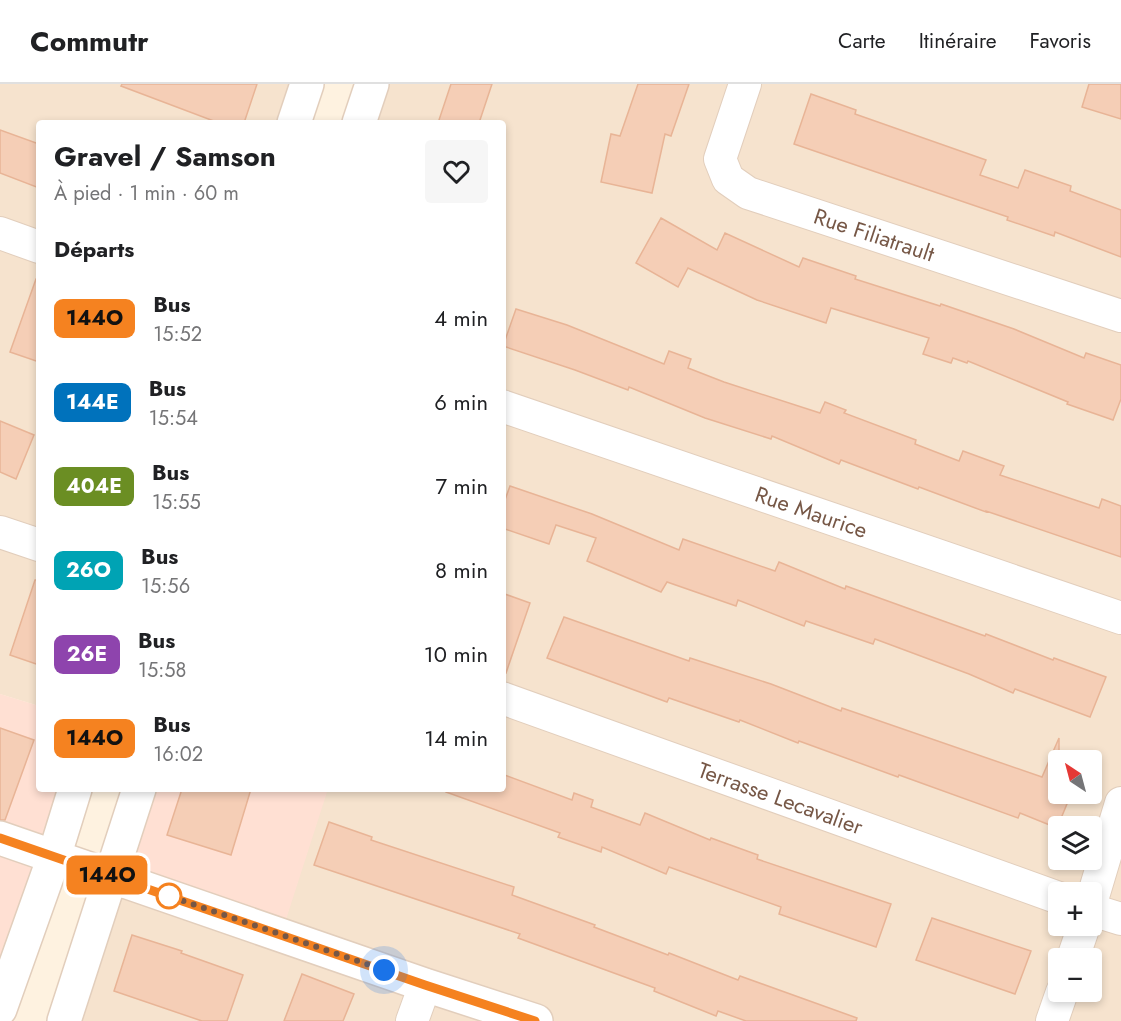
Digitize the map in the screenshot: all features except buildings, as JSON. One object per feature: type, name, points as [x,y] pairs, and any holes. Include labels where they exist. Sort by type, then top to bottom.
[{"type":"street","points":[[295,120],[307,84]]},
{"type":"street","points":[[360,120],[372,84]]},
{"type":"street","name":"Rue Filiatrault","points":[[745,84],[720,159],[728,178],[748,193],[1121,316]]},
{"type":"street","points":[[0,233],[36,246]]},
{"type":"street","name":"Rue Maurice","points":[[506,407],[1121,618]]},
{"type":"street","points":[[0,532],[36,543]]},
{"type":"street","name":"Terrasse Lecavalier","points":[[506,699],[1048,894]]},
{"type":"street","points":[[0,1009],[74,792]]},
{"type":"street","points":[[64,1021],[139,792]]},
{"type":"street","points":[[1097,882],[1121,803]]},
{"type":"street","points":[[0,838],[536,1021]]},
{"type":"street","points":[[1102,913],[1121,920]]},
{"type":"street","points":[[412,1021],[425,985]]},
{"type":"street","points":[[1052,1021],[1059,1002]]},
{"type":"shaded area","points":[[0,84],[306,84],[294,120],[36,120],[36,705],[0,694]]},
{"type":"shaded area","points":[[372,84],[1121,84],[1121,1021],[66,1021],[139,792],[506,792],[506,120],[360,120]]},
{"type":"shaded area","points":[[0,694],[36,705],[36,792],[74,792],[0,1009]]},
{"type":"shaded area","points":[[138,792],[327,792],[281,935],[111,877]]},
{"type":"bus line","name":"144O","points":[[0,838],[535,1021]]},
{"type":"route","points":[[169,896],[166,895],[384,970]]}]
